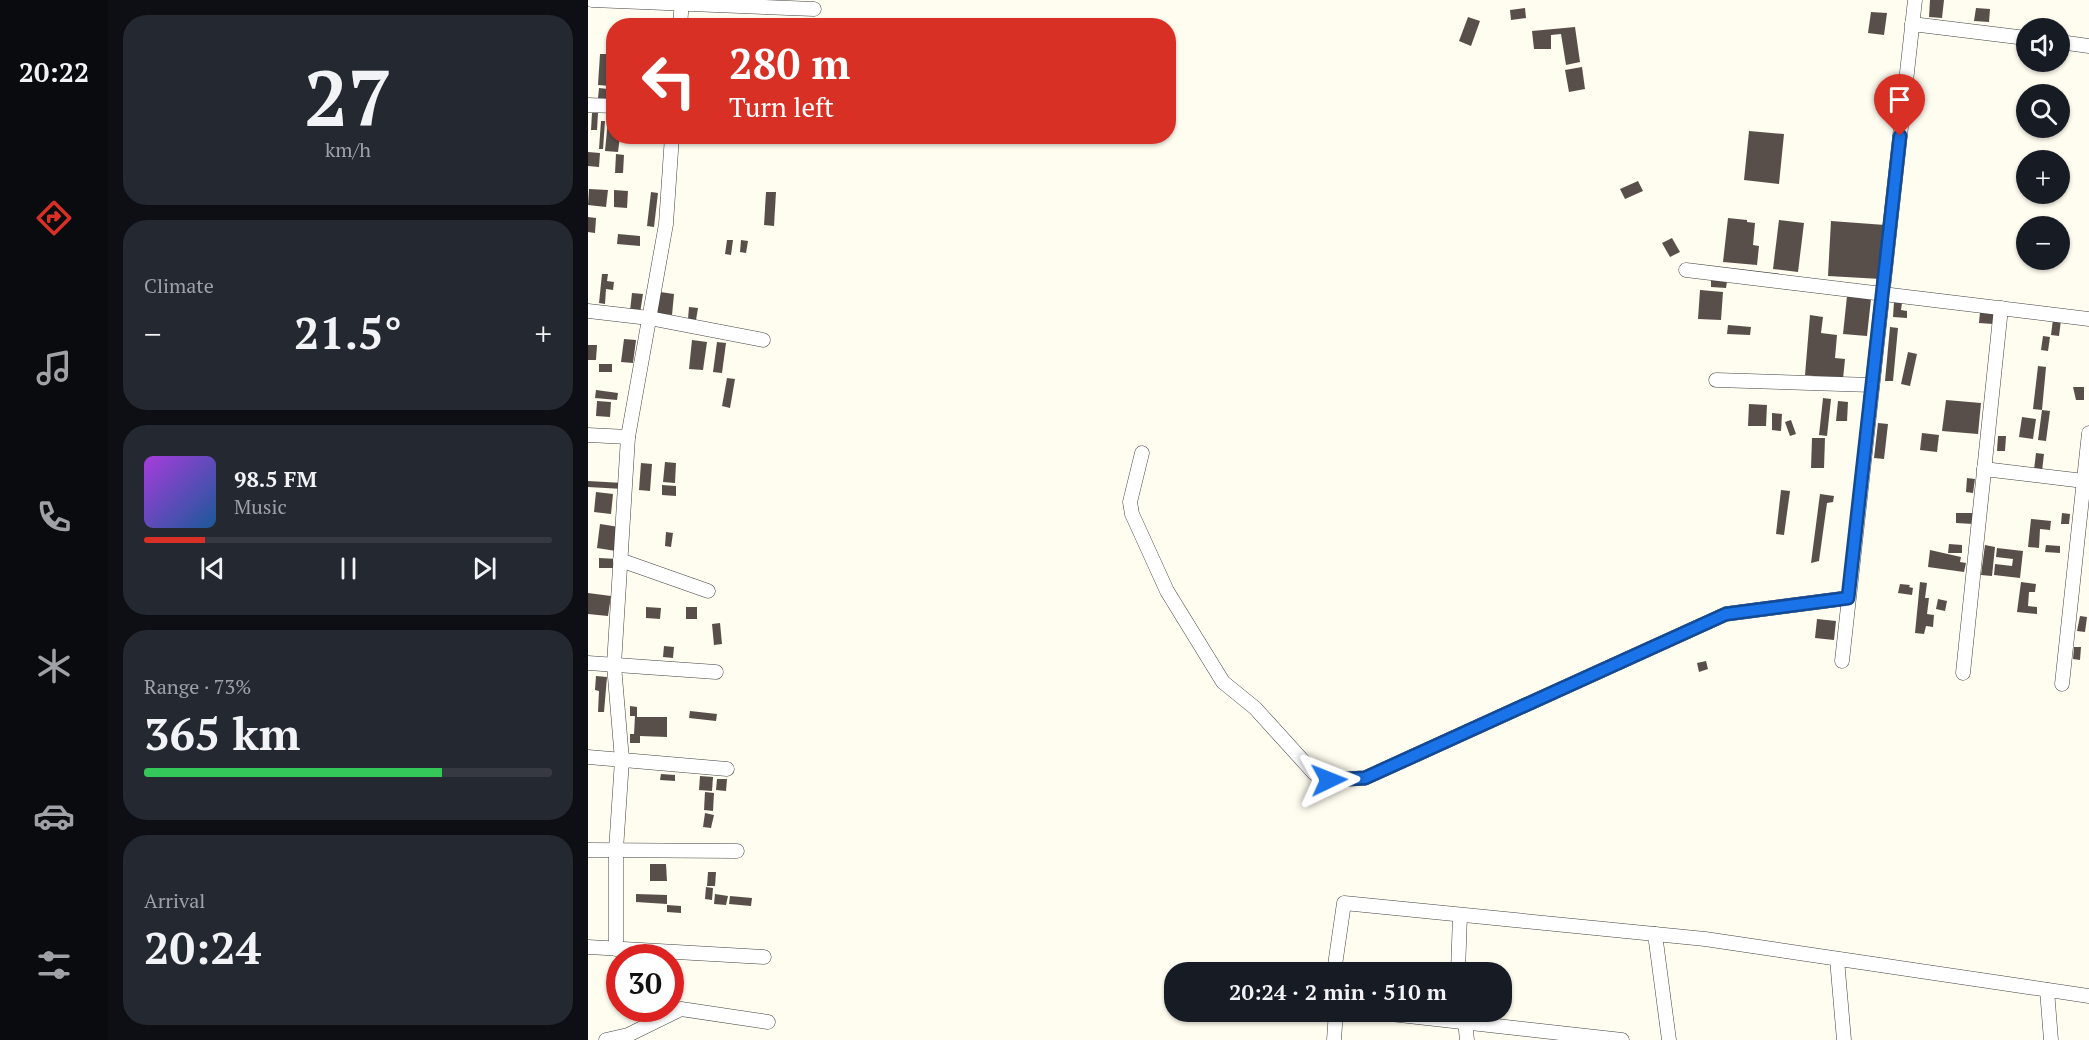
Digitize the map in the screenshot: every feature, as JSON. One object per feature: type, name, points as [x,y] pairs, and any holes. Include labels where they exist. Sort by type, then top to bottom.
[{"type":"street","points":[[592,0],[814,9]]},
{"type":"street","points":[[1842,661],[1915,0]]},
{"type":"street","points":[[681,18],[682,2]]},
{"type":"street","points":[[1912,24],[2016,37]]},
{"type":"street","points":[[2070,43],[2089,46]]},
{"type":"street","points":[[588,105],[606,106]]},
{"type":"street","points":[[616,944],[616,850],[622,760],[614,664],[628,437],[666,224],[671,144]]},
{"type":"street","points":[[1686,270],[2089,319]]},
{"type":"street","points":[[1963,674],[2001,308]]},
{"type":"street","points":[[588,310],[649,318],[762,340]]},
{"type":"street","points":[[1716,380],[1872,385]]},
{"type":"street","points":[[2061,684],[2083,542],[2084,481],[2089,433]]},
{"type":"street","points":[[588,435],[628,437]]},
{"type":"street","points":[[1142,453],[1130,502],[1132,514],[1167,591],[1223,682],[1255,708],[1314,773],[1329,780],[1365,778],[1726,614],[1848,598]]},
{"type":"street","points":[[1984,470],[2084,481]]},
{"type":"street","points":[[620,560],[708,591]]},
{"type":"street","points":[[588,663],[716,672]]},
{"type":"street","points":[[588,757],[727,769]]},
{"type":"street","points":[[588,850],[737,851]]},
{"type":"street","points":[[1335,962],[1344,903],[1655,934],[1837,958],[2089,996]]},
{"type":"street","points":[[1458,962],[1460,915]]},
{"type":"street","points":[[1655,934],[1669,1040]]},
{"type":"street","points":[[588,947],[606,948]]},
{"type":"street","points":[[684,953],[764,957]]},
{"type":"street","points":[[1837,958],[1844,1040]]},
{"type":"street","points":[[2047,990],[2051,1040]]},
{"type":"street","points":[[606,1040],[628,1035],[681,1009],[768,1022]]},
{"type":"street","points":[[1334,1040],[1335,1022]]},
{"type":"street","points":[[1466,1022],[1467,1040]]},
{"type":"street","points":[[1504,1022],[1622,1040]]},
{"type":"building","points":[[1930,0],[1944,0],[1942,18],[1929,17]]},
{"type":"building","points":[[1525,8],[1526,18],[1511,20],[1510,10]]},
{"type":"building","points":[[1976,8],[1990,9],[1989,22],[1974,21]]},
{"type":"building","points":[[1871,12],[1887,13],[1884,35],[1868,33]]},
{"type":"building","points":[[1468,17],[1480,21],[1471,46],[1459,41]]},
{"type":"building","points":[[1575,27],[1580,62],[1566,65],[1561,34],[1551,35],[1551,49],[1534,49],[1532,31]]},
{"type":"building","points":[[600,54],[606,54],[606,86],[598,85]]},
{"type":"building","points":[[1582,67],[1585,89],[1569,92],[1565,70]]},
{"type":"building","points":[[599,88],[606,89],[606,99],[598,98]]},
{"type":"building","points":[[592,113],[598,113],[597,130],[591,130]]},
{"type":"building","points":[[601,121],[605,121],[603,149],[599,149]]},
{"type":"building","points":[[1749,131],[1784,134],[1779,184],[1744,180]]},
{"type":"building","points":[[606,141],[606,144],[619,144],[618,152],[605,151]]},
{"type":"building","points":[[588,152],[600,153],[599,167],[588,166]]},
{"type":"building","points":[[616,154],[624,155],[623,173],[615,173]]},
{"type":"building","points":[[1638,181],[1643,191],[1625,199],[1620,189]]},
{"type":"building","points":[[589,189],[608,190],[606,207],[588,205]]},
{"type":"building","points":[[614,190],[628,191],[627,208],[614,207]]},
{"type":"building","points":[[651,192],[658,193],[654,227],[647,226]]},
{"type":"building","points":[[766,192],[776,192],[774,226],[764,225]]},
{"type":"building","points":[[588,217],[596,218],[595,233],[588,232]]},
{"type":"building","points":[[1728,218],[1755,223],[1753,245],[1759,246],[1757,265],[1723,262]]},
{"type":"building","points":[[1779,220],[1804,223],[1798,272],[1773,269]]},
{"type":"building","points":[[1831,221],[1885,225],[1881,279],[1828,276]]},
{"type":"building","points":[[618,234],[640,236],[640,246],[617,244]]},
{"type":"building","points":[[1672,238],[1680,252],[1670,257],[1662,243]]},
{"type":"building","points":[[727,240],[733,240],[731,255],[725,254]]},
{"type":"building","points":[[741,240],[748,241],[746,253],[740,252]]},
{"type":"building","points":[[602,274],[608,274],[607,281],[614,282],[613,290],[606,289],[605,304],[599,303]]},
{"type":"building","points":[[1711,280],[1727,281],[1726,288],[1711,287]]},
{"type":"building","points":[[1700,290],[1723,292],[1721,320],[1698,319]]},
{"type":"building","points":[[660,292],[674,294],[672,315],[657,313]]},
{"type":"building","points":[[632,293],[643,294],[640,313],[630,311]]},
{"type":"building","points":[[1847,296],[1871,299],[1867,336],[1843,334]]},
{"type":"building","points":[[1894,302],[1902,303],[1901,310],[1907,311],[1907,318],[1893,317]]},
{"type":"building","points":[[689,307],[698,308],[696,320],[688,319]]},
{"type":"building","points":[[1980,312],[1995,314],[1993,324],[1979,323]]},
{"type":"building","points":[[1810,315],[1823,317],[1821,333],[1837,335],[1835,358],[1845,359],[1843,379],[1805,375]]},
{"type":"building","points":[[2053,319],[2061,320],[2059,336],[2051,335]]},
{"type":"building","points":[[1728,325],[1751,327],[1750,335],[1727,334]]},
{"type":"building","points":[[1890,327],[1898,328],[1893,381],[1885,381]]},
{"type":"building","points":[[2043,336],[2050,337],[2048,351],[2041,350]]},
{"type":"building","points":[[624,339],[636,340],[633,363],[621,362]]},
{"type":"building","points":[[692,340],[707,342],[703,370],[689,369]]},
{"type":"building","points":[[717,342],[726,343],[722,373],[713,372]]},
{"type":"building","points":[[588,345],[597,345],[596,360],[588,360]]},
{"type":"building","points":[[1908,352],[1917,354],[1910,386],[1901,384]]},
{"type":"building","points":[[599,364],[612,364],[612,372],[599,372]]},
{"type":"building","points":[[2038,366],[2046,367],[2042,410],[2033,409]]},
{"type":"building","points":[[727,378],[735,379],[730,408],[722,406]]},
{"type":"building","points":[[2073,387],[2084,387],[2084,400],[2076,400]]},
{"type":"building","points":[[596,390],[618,393],[617,400],[595,398]]},
{"type":"building","points":[[1823,398],[1831,399],[1827,436],[1819,435]]},
{"type":"building","points":[[1946,400],[1981,403],[1978,434],[1942,431]]},
{"type":"building","points":[[597,401],[611,402],[610,417],[596,416]]},
{"type":"building","points":[[1838,401],[1848,402],[1847,421],[1836,421]]},
{"type":"building","points":[[1749,404],[1767,405],[1766,426],[1748,426]]},
{"type":"building","points":[[2042,410],[2050,411],[2046,441],[2038,440]]},
{"type":"building","points":[[1772,413],[1782,414],[1781,431],[1772,430]]},
{"type":"building","points":[[2022,417],[2036,419],[2033,439],[2019,437]]},
{"type":"building","points":[[1791,420],[1796,434],[1790,436],[1785,422]]},
{"type":"building","points":[[1878,423],[1888,424],[1884,459],[1874,458]]},
{"type":"building","points":[[1922,433],[1939,435],[1937,452],[1920,450]]},
{"type":"building","points":[[1998,436],[2006,436],[2005,451],[1997,451]]},
{"type":"building","points":[[1812,438],[1825,438],[1824,468],[1811,468]]},
{"type":"building","points":[[2036,453],[2044,454],[2042,471],[2034,470]]},
{"type":"building","points":[[665,462],[676,463],[675,483],[663,482]]},
{"type":"building","points":[[641,463],[652,464],[650,491],[639,490]]},
{"type":"building","points":[[1967,478],[1975,479],[1973,493],[1966,492]]},
{"type":"building","points":[[588,481],[623,483],[623,489],[588,487]]},
{"type":"building","points":[[662,485],[676,486],[676,496],[662,495]]},
{"type":"building","points":[[1781,490],[1790,491],[1784,535],[1776,534]]},
{"type":"building","points":[[596,492],[613,494],[611,514],[594,512]]},
{"type":"building","points":[[1820,494],[1834,496],[1833,502],[1827,503],[1819,561],[1811,563]]},
{"type":"building","points":[[1956,513],[1974,513],[1973,524],[1956,523]]},
{"type":"building","points":[[2062,513],[2070,514],[2069,524],[2061,524]]},
{"type":"building","points":[[2031,519],[2051,521],[2050,530],[2040,529],[2039,548],[2028,547]]},
{"type":"building","points":[[600,524],[619,527],[616,551],[597,548]]},
{"type":"building","points":[[666,532],[673,533],[671,547],[665,546]]},
{"type":"building","points":[[1949,544],[1962,545],[1962,553],[1948,553]]},
{"type":"building","points":[[1985,545],[1995,547],[1992,576],[1981,575]]},
{"type":"building","points":[[2046,545],[2060,546],[2060,553],[2045,552]]},
{"type":"building","points":[[1997,548],[2023,551],[2020,578],[1994,575],[1995,564],[2012,566],[2013,559],[1996,557]]},
{"type":"building","points":[[1930,550],[1961,557],[1960,562],[1966,563],[1964,572],[1928,567]]},
{"type":"building","points":[[599,558],[618,559],[618,568],[599,568]]},
{"type":"building","points":[[1920,582],[1927,583],[1925,598],[1929,598],[1927,614],[1934,615],[1933,627],[1926,626],[1924,634],[1915,633]]},
{"type":"building","points":[[2021,582],[2036,584],[2035,592],[2029,592],[2028,606],[2037,607],[2037,614],[2017,612]]},
{"type":"building","points":[[1900,584],[1910,585],[1909,587],[1913,588],[1912,595],[1898,593]]},
{"type":"building","points":[[588,593],[611,596],[608,616],[588,614]]},
{"type":"building","points":[[1938,599],[1947,601],[1945,611],[1936,609]]},
{"type":"building","points":[[646,607],[661,608],[660,619],[646,618]]},
{"type":"building","points":[[686,607],[697,607],[697,619],[686,619]]},
{"type":"building","points":[[2080,616],[2087,617],[2085,632],[2077,631]]},
{"type":"building","points":[[1817,619],[1836,621],[1834,640],[1815,638]]},
{"type":"building","points":[[720,623],[722,644],[714,645],[712,624]]},
{"type":"building","points":[[664,646],[674,647],[673,658],[663,657]]},
{"type":"building","points":[[2074,647],[2081,647],[2080,660],[2073,659]]},
{"type":"building","points":[[1706,661],[1708,669],[1699,672],[1697,663]]},
{"type":"building","points":[[596,676],[607,677],[604,712],[598,712],[599,691],[595,690]]},
{"type":"building","points":[[630,706],[637,707],[637,717],[667,717],[667,737],[640,736],[640,743],[630,743],[630,734],[634,734],[635,716],[630,716]]},
{"type":"building","points":[[690,711],[717,714],[716,721],[689,718]]},
{"type":"building","points":[[661,774],[675,775],[675,781],[660,780]]},
{"type":"building","points":[[700,776],[713,777],[712,791],[699,790]]},
{"type":"building","points":[[717,779],[727,779],[726,791],[716,790]]},
{"type":"building","points":[[705,792],[714,793],[713,811],[704,810]]},
{"type":"building","points":[[705,813],[714,815],[711,828],[703,827]]},
{"type":"building","points":[[650,864],[666,864],[667,881],[650,881]]},
{"type":"building","points":[[708,872],[716,872],[715,886],[707,886]]},
{"type":"building","points":[[706,887],[713,888],[712,900],[705,899]]},
{"type":"building","points":[[636,894],[667,895],[667,904],[636,902]]},
{"type":"building","points":[[715,894],[728,896],[726,905],[714,904]]},
{"type":"building","points":[[730,896],[752,898],[751,906],[729,904]]},
{"type":"building","points":[[667,905],[681,906],[681,913],[667,912]]},
{"type":"route","points":[[1329,780],[1365,778],[1726,614],[1848,598],[1900,136]]}]
